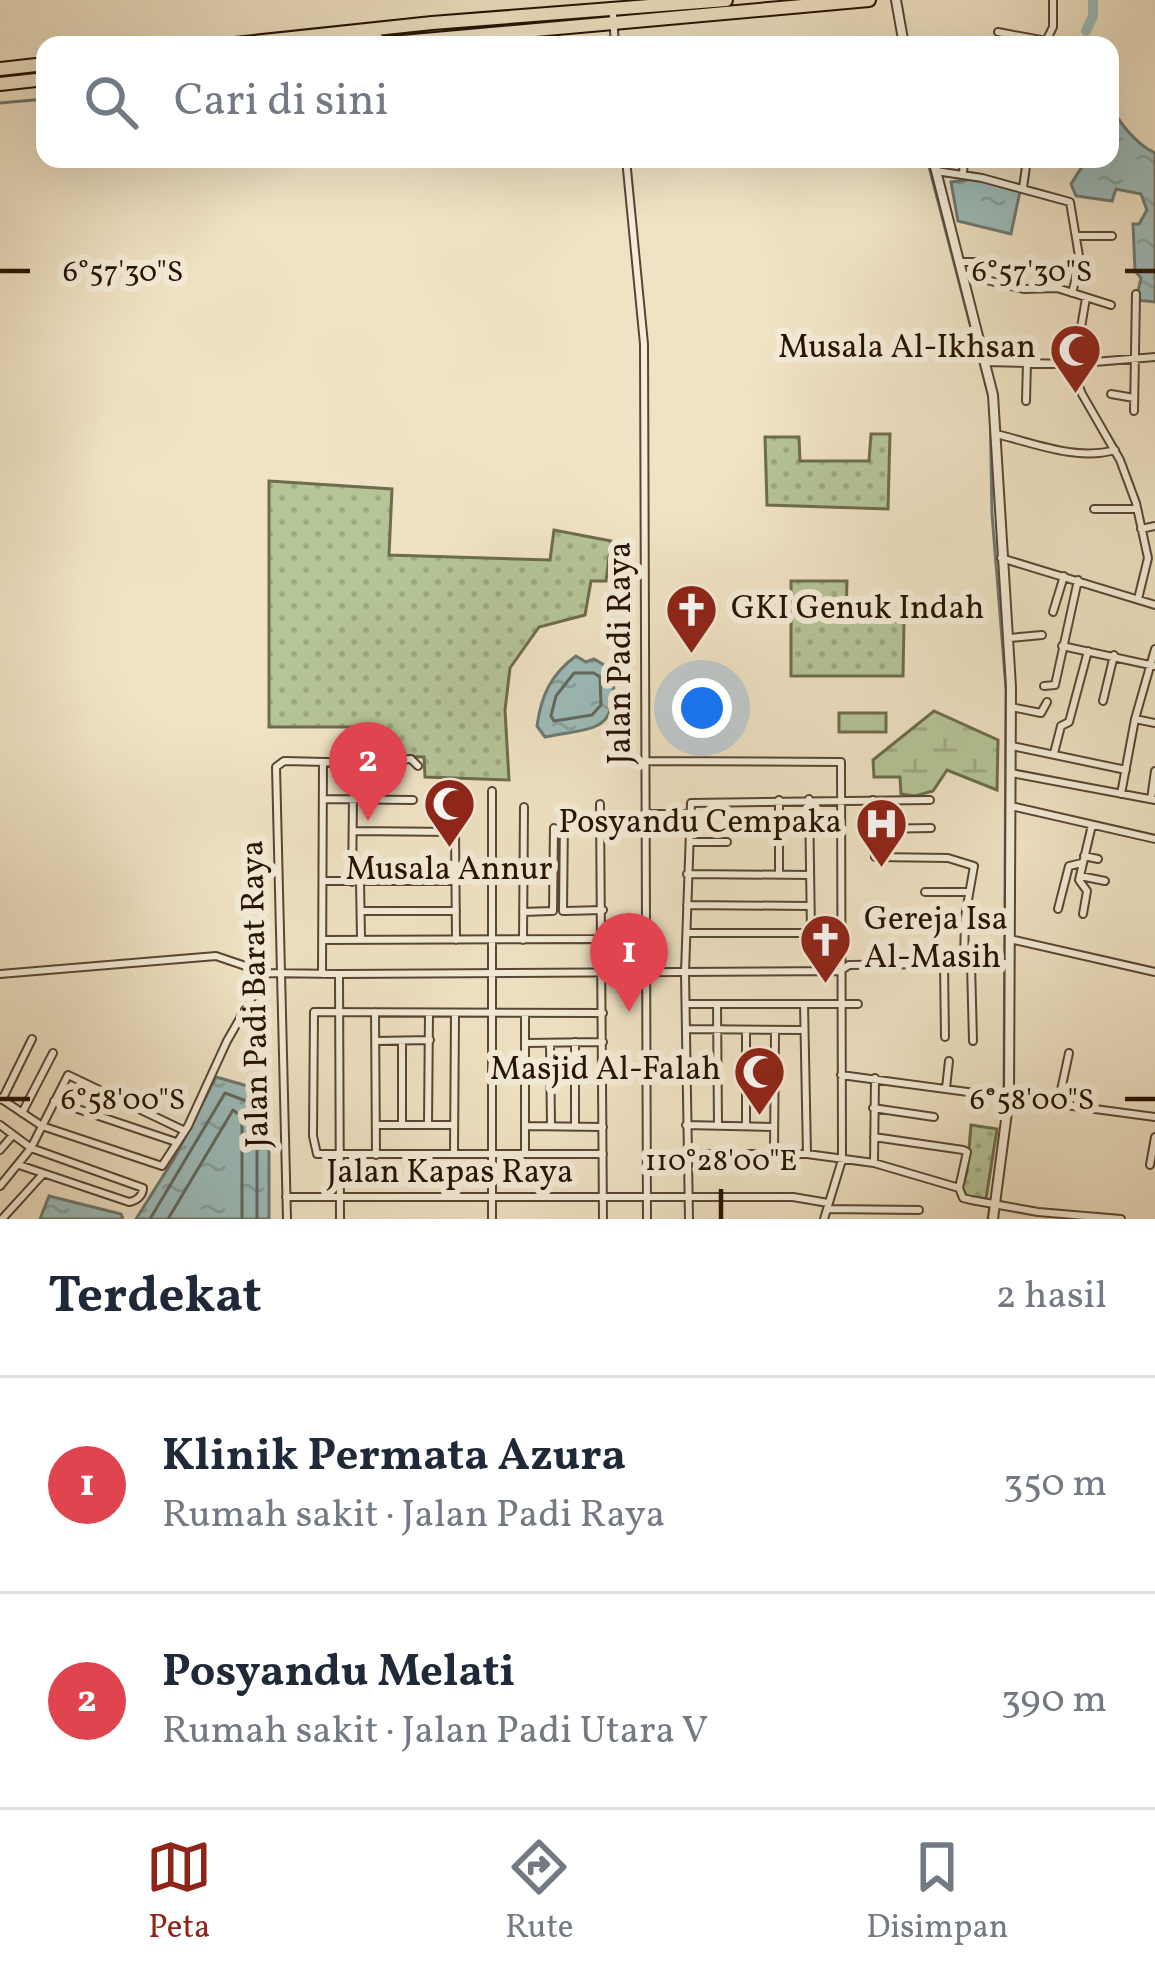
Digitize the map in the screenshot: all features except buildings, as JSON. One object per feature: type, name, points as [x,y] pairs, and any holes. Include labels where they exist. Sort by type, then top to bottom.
[{"type":"highway","points":[[310,36],[726,0]]},
{"type":"highway","points":[[760,0],[770,0]]},
{"type":"highway","points":[[458,36],[770,0]]},
{"type":"highway","points":[[408,36],[869,0]]},
{"type":"highway","points":[[542,36],[566,25]]},
{"type":"highway","points":[[0,80],[36,76]]},
{"type":"highway","points":[[0,80],[36,76]]},
{"type":"street","points":[[896,0],[902,36]]},
{"type":"street","points":[[1049,36],[1053,0]]},
{"type":"street","points":[[613,18],[614,36]]},
{"type":"street","name":"Jalan Padi Raya","points":[[627,168],[644,344],[647,1219]]},
{"type":"street","points":[[935,168],[994,395],[1008,638],[1011,806],[1006,1096],[993,1219]]},
{"type":"street","points":[[963,168],[963,174]]},
{"type":"street","points":[[1023,188],[1026,168]]},
{"type":"street","points":[[936,171],[1070,202],[1080,264],[1072,293]]},
{"type":"street","points":[[1077,236],[1112,236]]},
{"type":"street","points":[[958,262],[993,262]]},
{"type":"street","points":[[962,274],[1024,289],[1052,287],[1111,305]]},
{"type":"street","points":[[1134,410],[1136,294]]},
{"type":"street","points":[[1086,298],[1070,364],[1114,450],[1137,508],[1151,573],[1138,599]]},
{"type":"street","points":[[985,362],[1070,364],[1155,357]]},
{"type":"street","points":[[1026,401],[1028,362]]},
{"type":"street","points":[[1111,394],[1134,398]]},
{"type":"street","points":[[996,434],[1077,454],[1114,450]]},
{"type":"street","points":[[1094,508],[1137,508]]},
{"type":"street","points":[[1141,529],[1155,526]]},
{"type":"street","points":[[1001,558],[1155,605]]},
{"type":"street","points":[[1053,612],[1064,576]]},
{"type":"street","points":[[1044,686],[1054,687],[1078,580]]},
{"type":"street","points":[[1008,638],[1042,635]]},
{"type":"street","points":[[1062,646],[1152,664]]},
{"type":"street","points":[[1120,794],[1155,649]]},
{"type":"street","points":[[1054,753],[1061,726],[1069,722],[1088,651]]},
{"type":"street","points":[[1103,701],[1114,655]]},
{"type":"street","points":[[1011,707],[1041,713],[1047,702]]},
{"type":"street","points":[[1135,719],[1155,723]]},
{"type":"street","points":[[1010,745],[1126,770]]},
{"type":"street","points":[[322,974],[323,762],[411,759],[418,766]]},
{"type":"street","name":"Jalan Padi Barat Raya","points":[[287,1219],[275,973],[276,767],[284,761],[323,762]]},
{"type":"street","points":[[646,761],[840,761],[842,1160],[824,1219]]},
{"type":"street","points":[[1010,773],[1153,800],[1155,771]]},
{"type":"street","points":[[492,791],[492,1219]]},
{"type":"street","points":[[323,799],[413,800]]},
{"type":"street","points":[[808,799],[811,934]]},
{"type":"street","points":[[353,800],[352,864],[361,940]]},
{"type":"street","points":[[779,800],[779,875]]},
{"type":"street","points":[[873,800],[878,858],[948,858],[969,862],[974,868],[965,917],[973,1041]]},
{"type":"street","points":[[689,1219],[686,972],[691,803],[930,800]]},
{"type":"street","points":[[599,804],[604,1219]]},
{"type":"street","points":[[1011,806],[1155,839]]},
{"type":"street","points":[[523,940],[524,808]]},
{"type":"street","points":[[646,814],[691,814]]},
{"type":"street","points":[[563,911],[564,818]]},
{"type":"street","points":[[1083,914],[1087,892],[1079,884],[1092,825]]},
{"type":"street","points":[[553,911],[554,827]]},
{"type":"street","points":[[874,829],[931,828]]},
{"type":"street","points":[[353,831],[457,835],[456,940]]},
{"type":"street","points":[[690,842],[727,842]]},
{"type":"street","points":[[1058,909],[1069,866],[1098,860]]},
{"type":"street","points":[[352,864],[456,864]]},
{"type":"street","points":[[554,869],[564,869]]},
{"type":"street","points":[[687,874],[809,875]]},
{"type":"street","points":[[1080,875],[1106,880]]},
{"type":"street","points":[[323,880],[457,881]]},
{"type":"street","points":[[925,892],[971,892]]},
{"type":"street","points":[[687,905],[809,906]]},
{"type":"street","points":[[361,910],[456,910]]},
{"type":"street","points":[[523,912],[603,910]]},
{"type":"street","points":[[687,933],[842,934]]},
{"type":"street","points":[[322,940],[604,939]]},
{"type":"street","points":[[1010,939],[1155,972]]},
{"type":"street","points":[[0,974],[216,956],[275,973],[322,974],[840,971],[850,965],[1006,964]]},
{"type":"street","points":[[944,964],[944,1037]]},
{"type":"street","points":[[32,1039],[1,1098],[42,1126],[158,1166],[166,1162],[185,1131],[227,1041],[275,973]]},
{"type":"street","points":[[339,974],[340,1219]]},
{"type":"street","points":[[686,1004],[858,1004]]},
{"type":"street","points":[[717,1004],[718,1126]]},
{"type":"street","points":[[804,1004],[807,1154]]},
{"type":"street","points":[[603,1013],[314,1012],[313,1136],[317,1154],[603,1154]]},
{"type":"street","points":[[376,1012],[376,1154]]},
{"type":"street","points":[[428,1125],[429,1012]]},
{"type":"street","points":[[454,1012],[454,1154]]},
{"type":"street","points":[[525,1013],[525,1154]]},
{"type":"street","points":[[686,1030],[804,1030]]},
{"type":"street","points":[[775,1030],[775,1152]]},
{"type":"street","points":[[746,1031],[746,1126]]},
{"type":"street","points":[[376,1041],[430,1040]]},
{"type":"street","points":[[402,1041],[402,1125]]},
{"type":"street","points":[[574,1042],[574,1126]]},
{"type":"street","points":[[525,1043],[603,1042]]},
{"type":"street","points":[[550,1043],[550,1126]]},
{"type":"street","points":[[22,1113],[52,1053]]},
{"type":"street","points":[[1058,1104],[1069,1053]]},
{"type":"street","points":[[946,1088],[949,1061]]},
{"type":"street","points":[[0,1186],[32,1148],[69,1075],[185,1131]]},
{"type":"street","points":[[841,1075],[1155,1117]]},
{"type":"street","points":[[874,1163],[875,1078]]},
{"type":"street","points":[[54,1101],[178,1142]]},
{"type":"street","points":[[873,1108],[934,1117]]},
{"type":"street","points":[[0,1125],[32,1148],[143,1188],[140,1197],[129,1202],[20,1165]]},
{"type":"street","points":[[376,1125],[454,1125]]},
{"type":"street","points":[[686,1125],[775,1127]]},
{"type":"street","points":[[525,1126],[603,1127]]},
{"type":"street","points":[[0,1150],[13,1135]]},
{"type":"street","points":[[874,1137],[967,1152],[959,1188],[963,1198],[1037,1215],[1121,1219]]},
{"type":"street","points":[[1150,1165],[1155,1137]]},
{"type":"street","points":[[687,1154],[807,1154],[874,1163],[959,1188]]},
{"type":"street","points":[[2,1219],[43,1174]]},
{"type":"street","name":"Jalan Kapas Raya","points":[[286,1198],[794,1197],[828,1206],[919,1210]]},
{"type":"green space","points":[[871,434],[890,434],[888,509],[767,505],[765,437],[799,437],[800,461],[869,461]]},
{"type":"green space","points":[[269,481],[392,489],[389,555],[550,560],[554,530],[611,541],[606,581],[591,581],[585,615],[539,627],[510,668],[505,710],[509,780],[425,777],[424,757],[379,756],[378,727],[269,727]]},
{"type":"green space","points":[[791,581],[847,581],[846,616],[904,622],[903,676],[791,676]]},
{"type":"green space","points":[[934,711],[998,740],[997,790],[947,770],[933,791],[915,796],[901,794],[900,777],[874,777],[873,760]]},
{"type":"green space","points":[[839,713],[886,713],[886,732],[839,732]]},
{"type":"green space","points":[[971,1125],[997,1129],[986,1199],[967,1196],[961,1189]]},
{"type":"water","points":[[1119,120],[1155,153],[1155,302],[1136,300],[1141,278],[1135,271],[1133,224],[1139,224],[1147,210],[1141,194],[1116,189],[1112,201],[1076,196],[1071,184],[1081,168],[1119,168]]},
{"type":"water","points":[[973,179],[1020,191],[1011,234],[958,221],[951,182]]},
{"type":"water","points":[[576,656],[586,662],[594,659],[614,671],[607,717],[591,728],[545,737],[537,726],[545,695],[560,670]]},
{"type":"water","points":[[216,1077],[269,1092],[269,1219],[136,1219],[175,1157]]},
{"type":"water","points":[[49,1196],[121,1214],[123,1219],[40,1219]]},
{"type":"waterway","points":[[1086,31],[1093,0]]},
{"type":"waterway","points":[[0,103],[36,100]]},
{"type":"waterway","points":[[929,168],[990,401],[992,514],[1006,689],[1004,1104]]},
{"type":"waterway","points":[[988,1219],[996,1167]]},
{"type":"place","name":"Musala Al-Ikhsan","points":[[1075,395]]},
{"type":"place","name":"GKI Genuk Indah","points":[[692,656]]},
{"type":"place","name":"Posyandu Melati","points":[[368,821]]},
{"type":"place","name":"Musala Annur","points":[[449,850]]},
{"type":"place","name":"Posyandu Cempaka","points":[[881,870]]},
{"type":"place","name":"Gereja Isa Al-Masih","points":[[825,986]]},
{"type":"place","name":"Klinik Permata Azura","points":[[629,1012]]},
{"type":"place","name":"Masjid Al-Falah","points":[[760,1117]]}]
